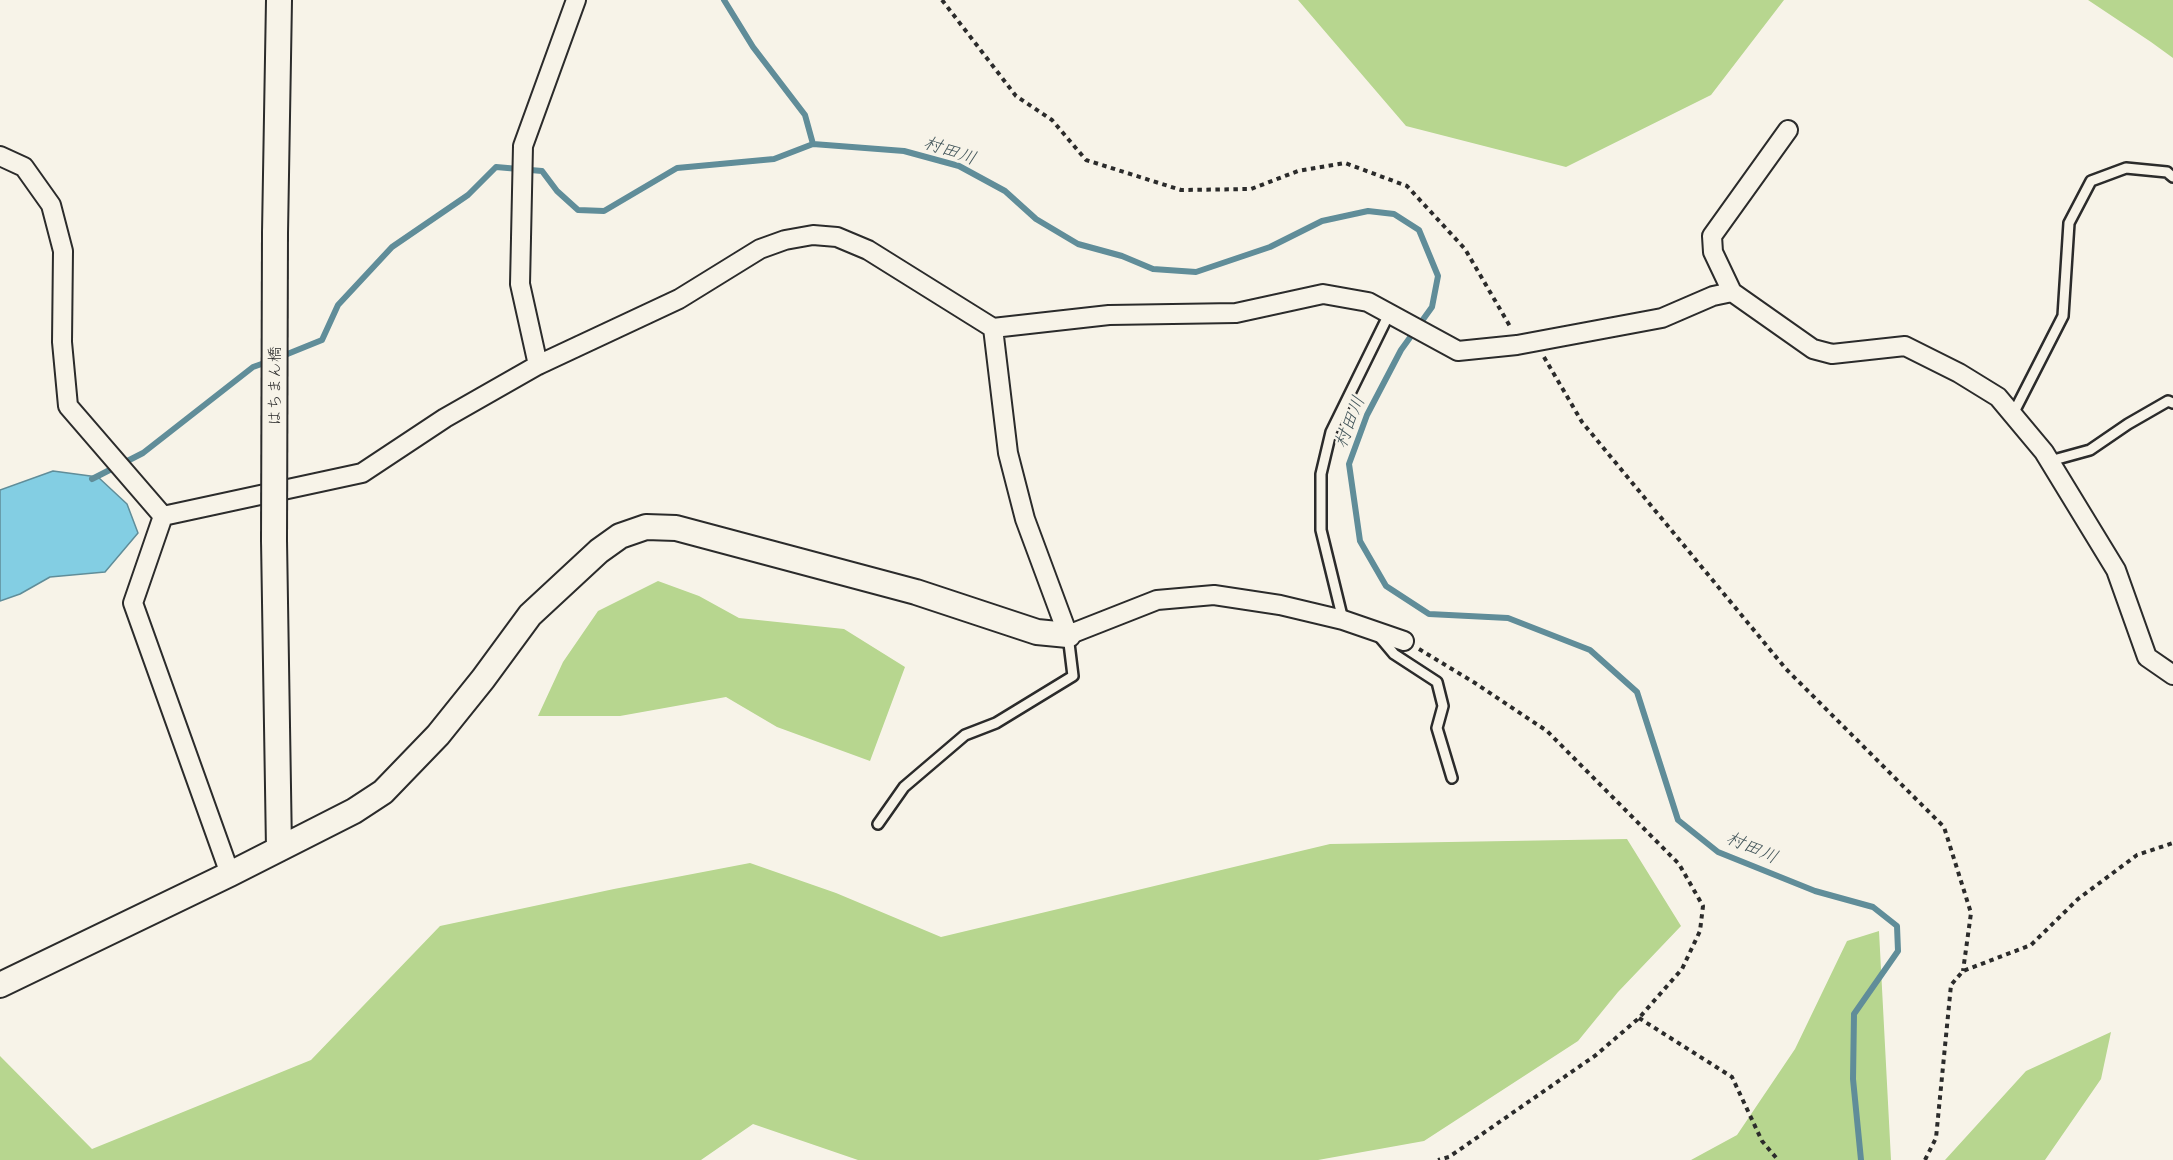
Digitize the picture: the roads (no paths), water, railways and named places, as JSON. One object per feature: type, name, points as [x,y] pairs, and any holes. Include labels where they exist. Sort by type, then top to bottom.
[{"type":"street","name":"はちまん橋","points":[[279,0],[275,233],[274,540],[279,849]]},
{"type":"street","points":[[538,364],[520,284],[523,146],[576,0]]},
{"type":"street","points":[[1788,130],[1713,236],[1713,252],[1732,292],[1813,349],[1832,354],[1905,346],[1959,373],[1998,397],[2050,461],[2116,570],[2147,657],[2173,675]]},
{"type":"street","points":[[0,156],[24,167],[51,205],[63,251],[62,342],[68,406],[163,516]]},
{"type":"street","points":[[163,516],[362,473],[445,418],[538,364],[679,299],[760,249],[785,240],[813,235],[837,237],[868,250],[993,328],[1109,315],[1236,313],[1323,294],[1368,302],[1458,351],[1528,344],[1662,318],[1713,296],[1732,292]]},
{"type":"street","points":[[993,328],[1008,453],[1025,519],[1068,635]]},
{"type":"street","points":[[163,516],[133,603],[230,874]]},
{"type":"street","points":[[0,985],[230,874],[354,811],[383,792],[438,735],[483,680],[530,615],[599,551],[620,536],[646,527],[676,528],[796,562],[916,592],[1037,632],[1068,635],[1157,600],[1214,595],[1343,620],[1404,641]]},
{"type":"lane","points":[[2013,414],[2063,316],[2069,223],[2091,181],[2126,168],[2167,172],[2173,177]]},
{"type":"lane","points":[[1343,620],[1321,530],[1321,474],[1331,432],[1389,314]]},
{"type":"lane","points":[[2050,461],[2090,450],[2128,424],[2168,401],[2173,403]]},
{"type":"lane","points":[[1375,631],[1394,654],[1437,682],[1443,706],[1437,728],[1452,778]]},
{"type":"lane","points":[[878,824],[904,787],[965,735],[996,723],[1073,676],[1068,635]]},
{"type":"water","points":[[53,471],[98,477],[127,504],[138,533],[105,572],[50,577],[20,594],[0,601],[0,490]]},
{"type":"waterway","name":"村田川","points":[[724,0],[753,47],[805,115],[813,144]]},
{"type":"waterway","name":"村田川","points":[[280,357],[322,340],[338,305],[392,247],[468,195],[496,167],[542,171],[557,191],[578,210],[604,211],[677,168],[774,159],[813,144],[904,151],[959,166],[1005,191],[1036,219],[1078,244],[1122,256],[1153,269],[1196,272],[1270,247],[1322,221],[1368,211],[1394,214],[1419,230],[1438,276],[1432,307],[1401,350],[1367,415],[1349,464],[1360,541],[1386,586],[1429,614],[1508,618],[1590,650],[1637,692],[1678,820],[1718,852],[1815,891],[1873,907],[1897,926],[1898,951],[1854,1014],[1853,1079],[1861,1160]]},
{"type":"waterway","points":[[92,479],[143,453],[253,367],[270,361]]}]
